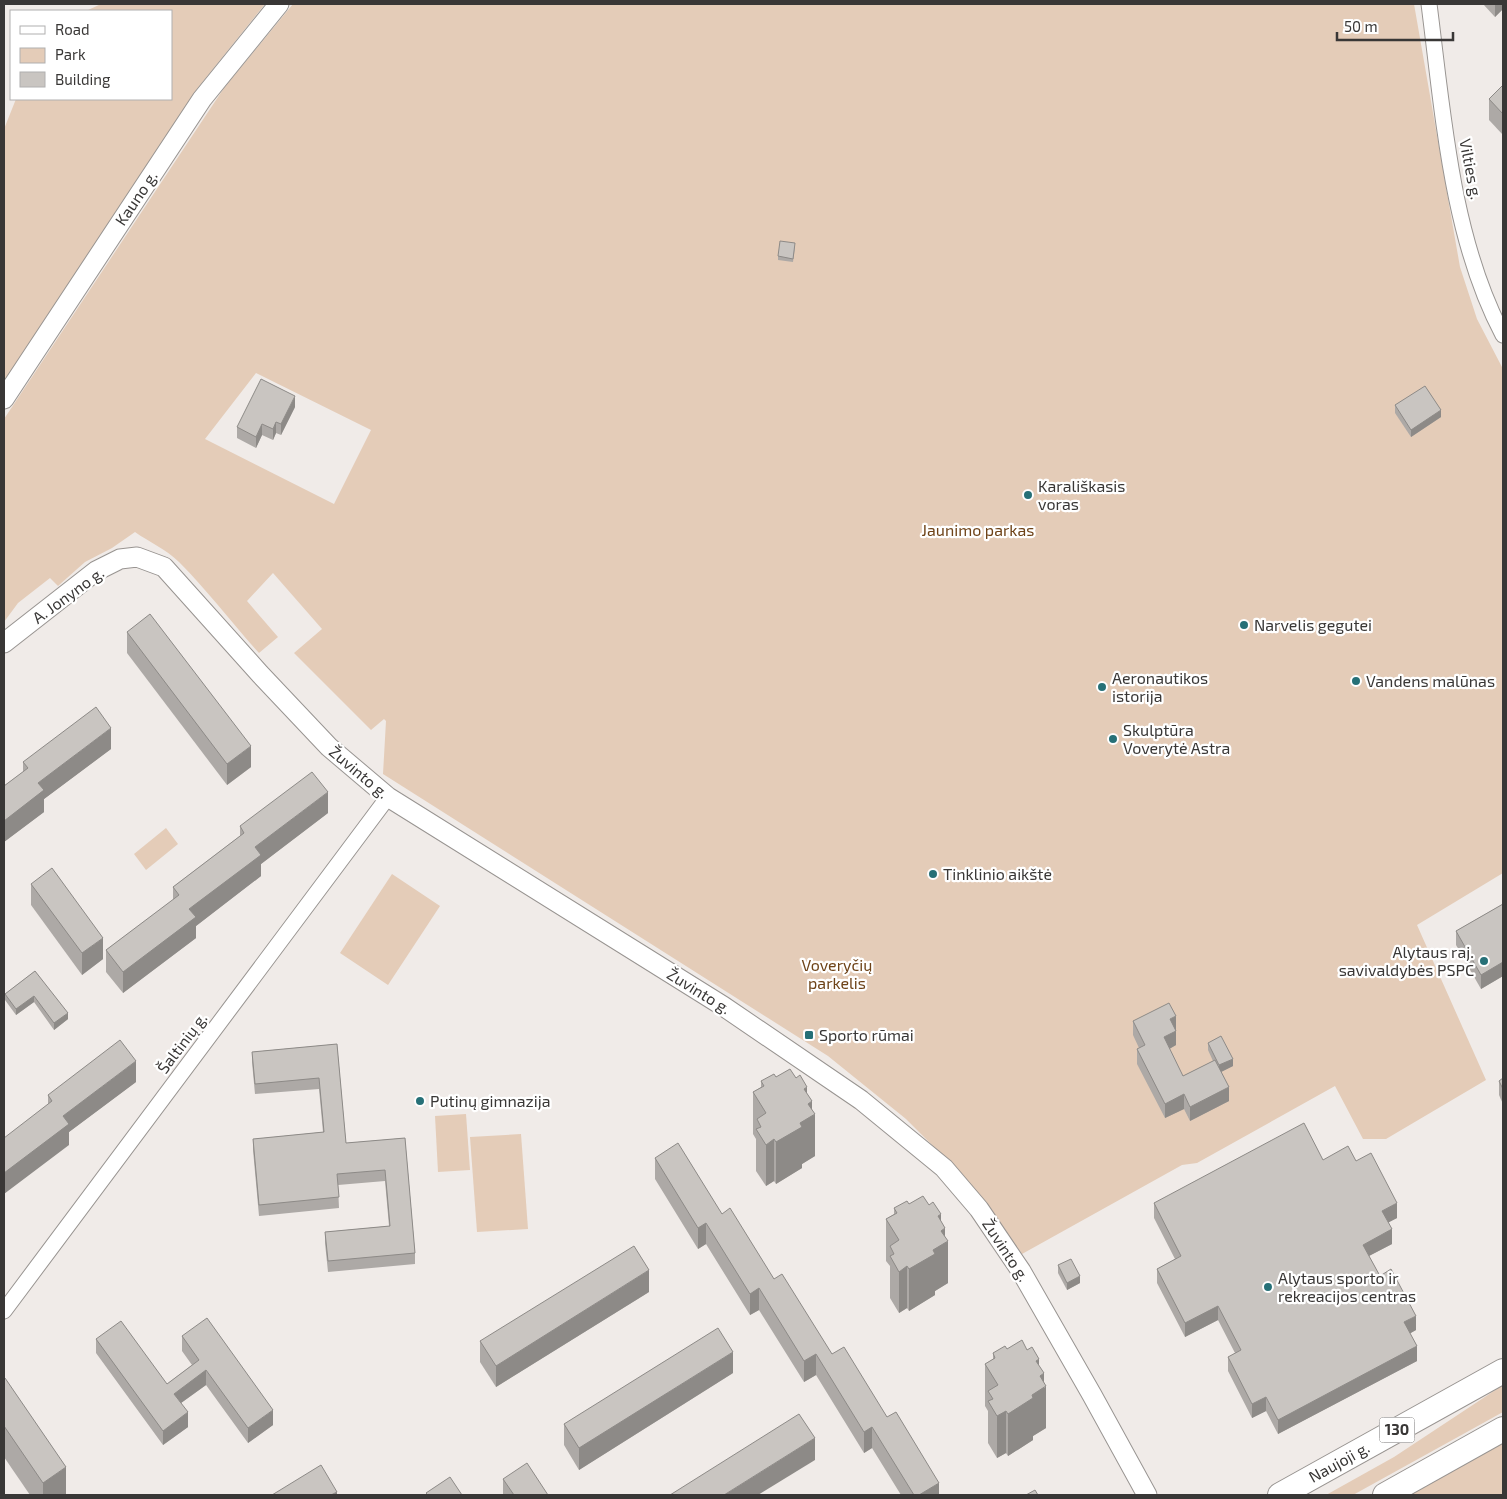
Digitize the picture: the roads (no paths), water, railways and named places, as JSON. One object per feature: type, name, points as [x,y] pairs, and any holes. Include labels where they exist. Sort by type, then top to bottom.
[{"type":"main road","name":"Naujoji g.","points":[[1280,1495],[1503,1371]]},
{"type":"main road","points":[[1385,1495],[1503,1429]]},
{"type":"street","name":"Kauno g.","points":[[4,399],[202,99],[278,4]]},
{"type":"street","name":"Vilties g.","points":[[1429,4],[1447,137],[1459,204],[1476,270],[1503,335]]},
{"type":"street","name":"A. Jonyno g.","points":[[4,643],[96,571],[120,559],[136,557],[164,567]]},
{"type":"street","name":"Žuvinto g.","points":[[164,567],[260,674],[329,747],[388,797],[740,1017],[861,1100],[944,1168],[979,1209],[1020,1271],[1147,1495]]},
{"type":"street","name":"Šaltinių g.","points":[[4,1312],[388,797]]},
{"type":"place","name":"Karališkasis voras","points":[[1028,495]]},
{"type":"place","name":"Narvelis gegutei","points":[[1244,625]]},
{"type":"place","name":"Vandens malūnas","points":[[1356,681]]},
{"type":"place","name":"Aeronautikos istorija","points":[[1102,687]]},
{"type":"place","name":"Skulptūra Voverytė Astra","points":[[1113,739]]},
{"type":"place","name":"Tinklinio aikštė","points":[[933,874]]},
{"type":"place","name":"Alytaus raj. savivaldybės PSPC","points":[[1484,961]]},
{"type":"place","name":"Sporto rūmai","points":[[809,1035]]},
{"type":"place","name":"Putinų gimnazija","points":[[420,1101]]},
{"type":"place","name":"Alytaus sporto ir rekreacijos centras","points":[[1268,1287]]},
{"type":"park label","name":"Jaunimo parkas","points":[[978,530]]},
{"type":"park label","name":"Voveryčių parkelis","points":[[837,974]]}]
